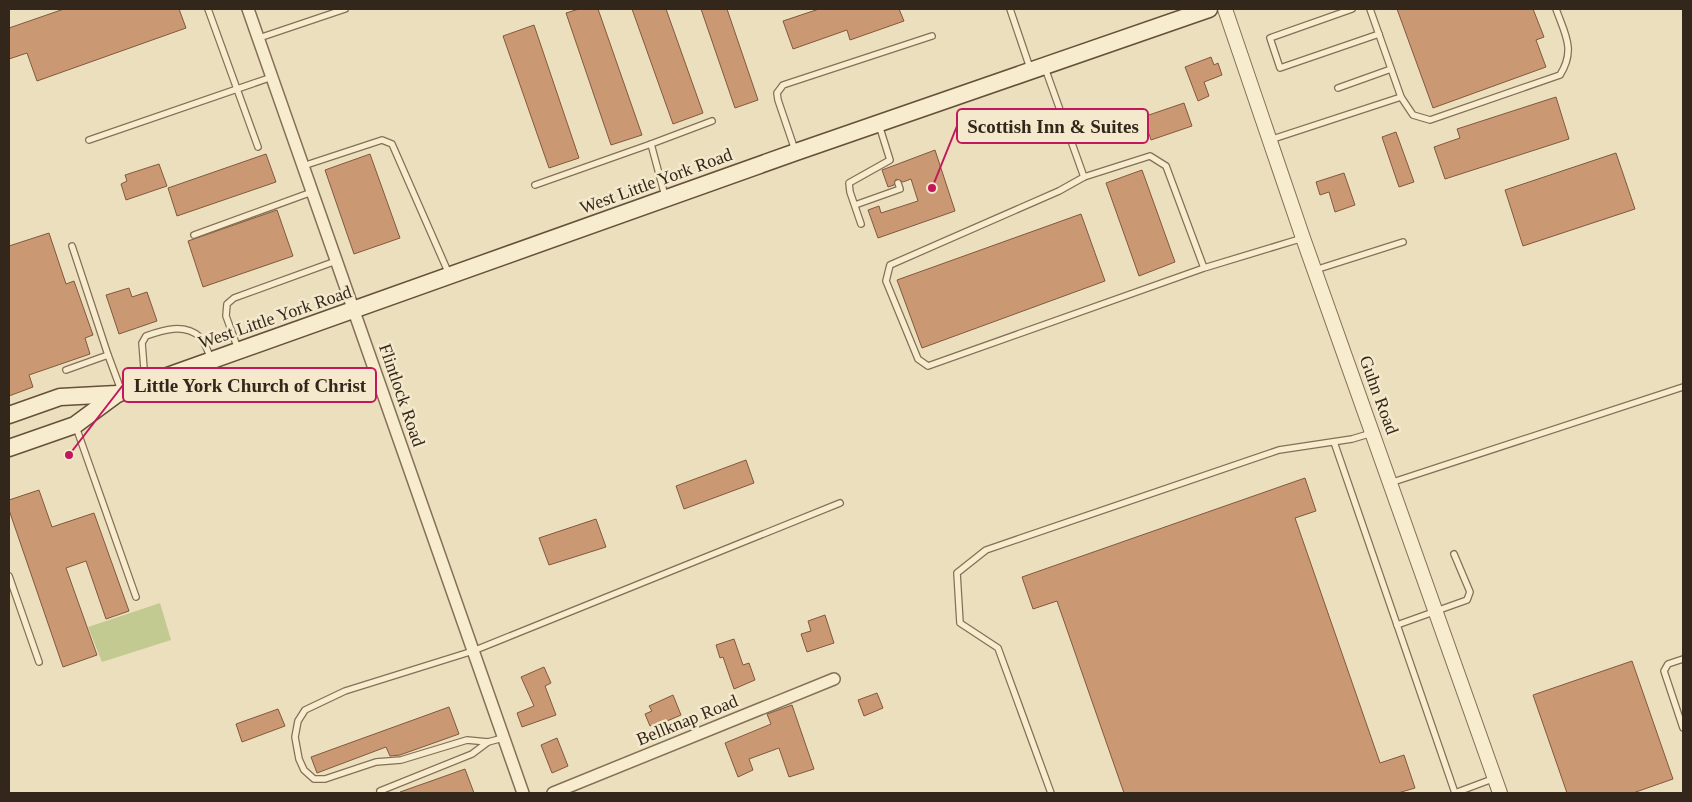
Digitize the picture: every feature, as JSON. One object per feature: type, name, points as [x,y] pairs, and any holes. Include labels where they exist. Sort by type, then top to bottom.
[{"type":"main road","name":"West Little York Road","points":[[9,415],[60,397],[119,393],[146,384],[878,123],[1209,9]]},
{"type":"main road","name":"West Little York Road","points":[[9,448],[75,425],[119,393]]},
{"type":"street","name":"Flintlock Road","points":[[248,9],[521,793]]},
{"type":"street","name":"Guhn Road","points":[[1225,9],[1303,238],[1500,793]]},
{"type":"street","name":"Bellknap Road","points":[[553,793],[834,679]]},
{"type":"lane","points":[[208,9],[258,147]]},
{"type":"lane","points":[[259,38],[345,9]]},
{"type":"lane","points":[[1010,9],[1038,68],[1084,177]]},
{"type":"lane","points":[[1352,9],[1270,38],[1280,68],[1379,34]]},
{"type":"lane","points":[[1370,9],[1401,97],[1413,115],[1430,120],[1560,75],[1568,62],[1568,45],[1556,9]]},
{"type":"lane","points":[[796,152],[778,100],[777,93],[783,85],[932,36]]},
{"type":"lane","points":[[1338,88],[1391,69]]},
{"type":"lane","points":[[89,140],[272,77]]},
{"type":"lane","points":[[1270,140],[1401,97]]},
{"type":"lane","points":[[535,185],[712,121]]},
{"type":"lane","points":[[861,224],[850,192],[851,180],[890,163],[878,123]]},
{"type":"lane","points":[[303,166],[382,140],[392,144],[450,276]]},
{"type":"lane","points":[[652,144],[666,198]]},
{"type":"lane","points":[[1204,268],[1166,166],[1150,156],[1084,177],[1059,191],[890,265],[886,281],[918,359],[928,366],[1204,268],[1303,238]]},
{"type":"lane","points":[[855,205],[900,189],[898,183]]},
{"type":"lane","points":[[194,234],[312,192]]},
{"type":"lane","points":[[1315,270],[1403,242]]},
{"type":"lane","points":[[72,246],[119,393]]},
{"type":"lane","points":[[239,351],[226,316],[227,304],[234,298],[336,261]]},
{"type":"lane","points":[[146,384],[142,343],[146,336],[170,328],[187,330],[201,338],[212,360]]},
{"type":"lane","points":[[66,370],[108,355]]},
{"type":"lane","points":[[1390,483],[1683,387]]},
{"type":"lane","points":[[75,425],[136,597]]},
{"type":"lane","points":[[1051,793],[998,648],[960,623],[957,573],[986,550],[1278,450],[1334,442],[1372,432]]},
{"type":"lane","points":[[1334,442],[1455,793],[1495,778]]},
{"type":"lane","points":[[488,742],[467,740],[401,760],[376,762],[325,779],[314,779],[302,765],[295,737],[298,721],[305,710],[345,691],[473,651],[840,503]]},
{"type":"lane","points":[[1397,625],[1467,600],[1470,596],[1454,554]]},
{"type":"lane","points":[[9,576],[39,662]]},
{"type":"lane","points":[[1683,659],[1668,664],[1664,670],[1683,728]]},
{"type":"lane","points":[[380,790],[463,758],[488,742],[503,738]]},
{"type":"green space","points":[[160,603],[171,640],[102,662],[88,627]]},
{"type":"building","points":[[64,9],[179,9],[186,28],[37,81],[27,53],[9,59],[9,28]]},
{"type":"building","points":[[579,9],[598,9],[642,135],[611,145],[566,13]]},
{"type":"building","points":[[632,9],[666,9],[703,113],[673,124]]},
{"type":"building","points":[[701,9],[727,9],[758,100],[735,108]]},
{"type":"building","points":[[819,9],[899,9],[904,21],[850,40],[847,30],[793,49],[783,21]]},
{"type":"building","points":[[1397,9],[1533,9],[1544,37],[1536,40],[1546,67],[1433,108]]},
{"type":"building","points":[[534,25],[579,158],[549,168],[503,36]]},
{"type":"building","points":[[1211,57],[1214,65],[1218,63],[1222,75],[1204,82],[1209,96],[1198,101],[1185,67]]},
{"type":"building","points":[[1556,97],[1569,139],[1445,179],[1434,147],[1460,138],[1457,129]]},
{"type":"building","points":[[1184,103],[1192,126],[1151,140],[1143,117]]},
{"type":"building","points":[[1396,132],[1414,182],[1399,187],[1382,137]]},
{"type":"building","points":[[935,150],[955,211],[878,238],[868,210],[879,206],[881,213],[918,201],[911,179],[903,182],[896,179],[894,185],[888,187],[882,170]]},
{"type":"building","points":[[1616,153],[1635,209],[1523,246],[1505,190]]},
{"type":"building","points":[[266,154],[276,182],[177,216],[168,188]]},
{"type":"building","points":[[370,154],[400,238],[354,254],[325,170]]},
{"type":"building","points":[[159,164],[167,186],[126,200],[121,184],[127,181],[125,175]]},
{"type":"building","points":[[1142,170],[1175,262],[1139,276],[1106,183]]},
{"type":"building","points":[[1344,173],[1355,205],[1335,212],[1329,192],[1320,195],[1316,182]]},
{"type":"building","points":[[277,210],[293,256],[203,287],[188,241]]},
{"type":"building","points":[[1081,214],[1105,281],[922,348],[897,280]]},
{"type":"building","points":[[49,233],[66,284],[74,281],[93,335],[85,338],[90,354],[29,375],[33,387],[9,396],[9,246]]},
{"type":"building","points":[[129,288],[132,297],[147,292],[157,321],[119,334],[106,295]]},
{"type":"building","points":[[746,460],[754,483],[684,509],[676,486]]},
{"type":"building","points":[[1305,478],[1316,511],[1295,518],[1380,763],[1404,755],[1415,788],[1398,793],[1124,793],[1057,601],[1033,609],[1022,577]]},
{"type":"building","points":[[39,490],[52,527],[94,513],[129,611],[106,619],[86,561],[66,568],[97,655],[63,667],[9,510],[9,500]]},
{"type":"building","points":[[596,519],[606,547],[549,565],[539,538]]},
{"type":"building","points":[[825,615],[834,643],[807,652],[801,634],[811,631],[808,621]]},
{"type":"building","points":[[734,639],[743,665],[749,663],[755,680],[734,689],[723,657],[720,658],[716,645]]},
{"type":"building","points":[[1632,661],[1673,779],[1633,793],[1567,793],[1533,695]]},
{"type":"building","points":[[544,667],[551,683],[545,686],[556,715],[522,727],[517,713],[534,706],[521,677]]},
{"type":"building","points":[[877,693],[883,708],[864,716],[858,700]]},
{"type":"building","points":[[673,695],[681,715],[650,726],[645,714],[652,711],[649,706]]},
{"type":"building","points":[[792,705],[814,769],[789,777],[779,748],[749,759],[753,770],[738,777],[725,743],[771,724],[767,714]]},
{"type":"building","points":[[449,707],[459,734],[400,755],[390,756],[386,747],[317,773],[311,757]]},
{"type":"building","points":[[278,709],[285,726],[242,742],[236,724]]},
{"type":"building","points":[[557,738],[568,766],[552,773],[541,745]]},
{"type":"building","points":[[465,769],[474,793],[400,792]]},
{"type":"place","name":"Scottish Inn & Suites","points":[[932,188]]},
{"type":"place","name":"Little York Church of Christ","points":[[69,455]]}]
